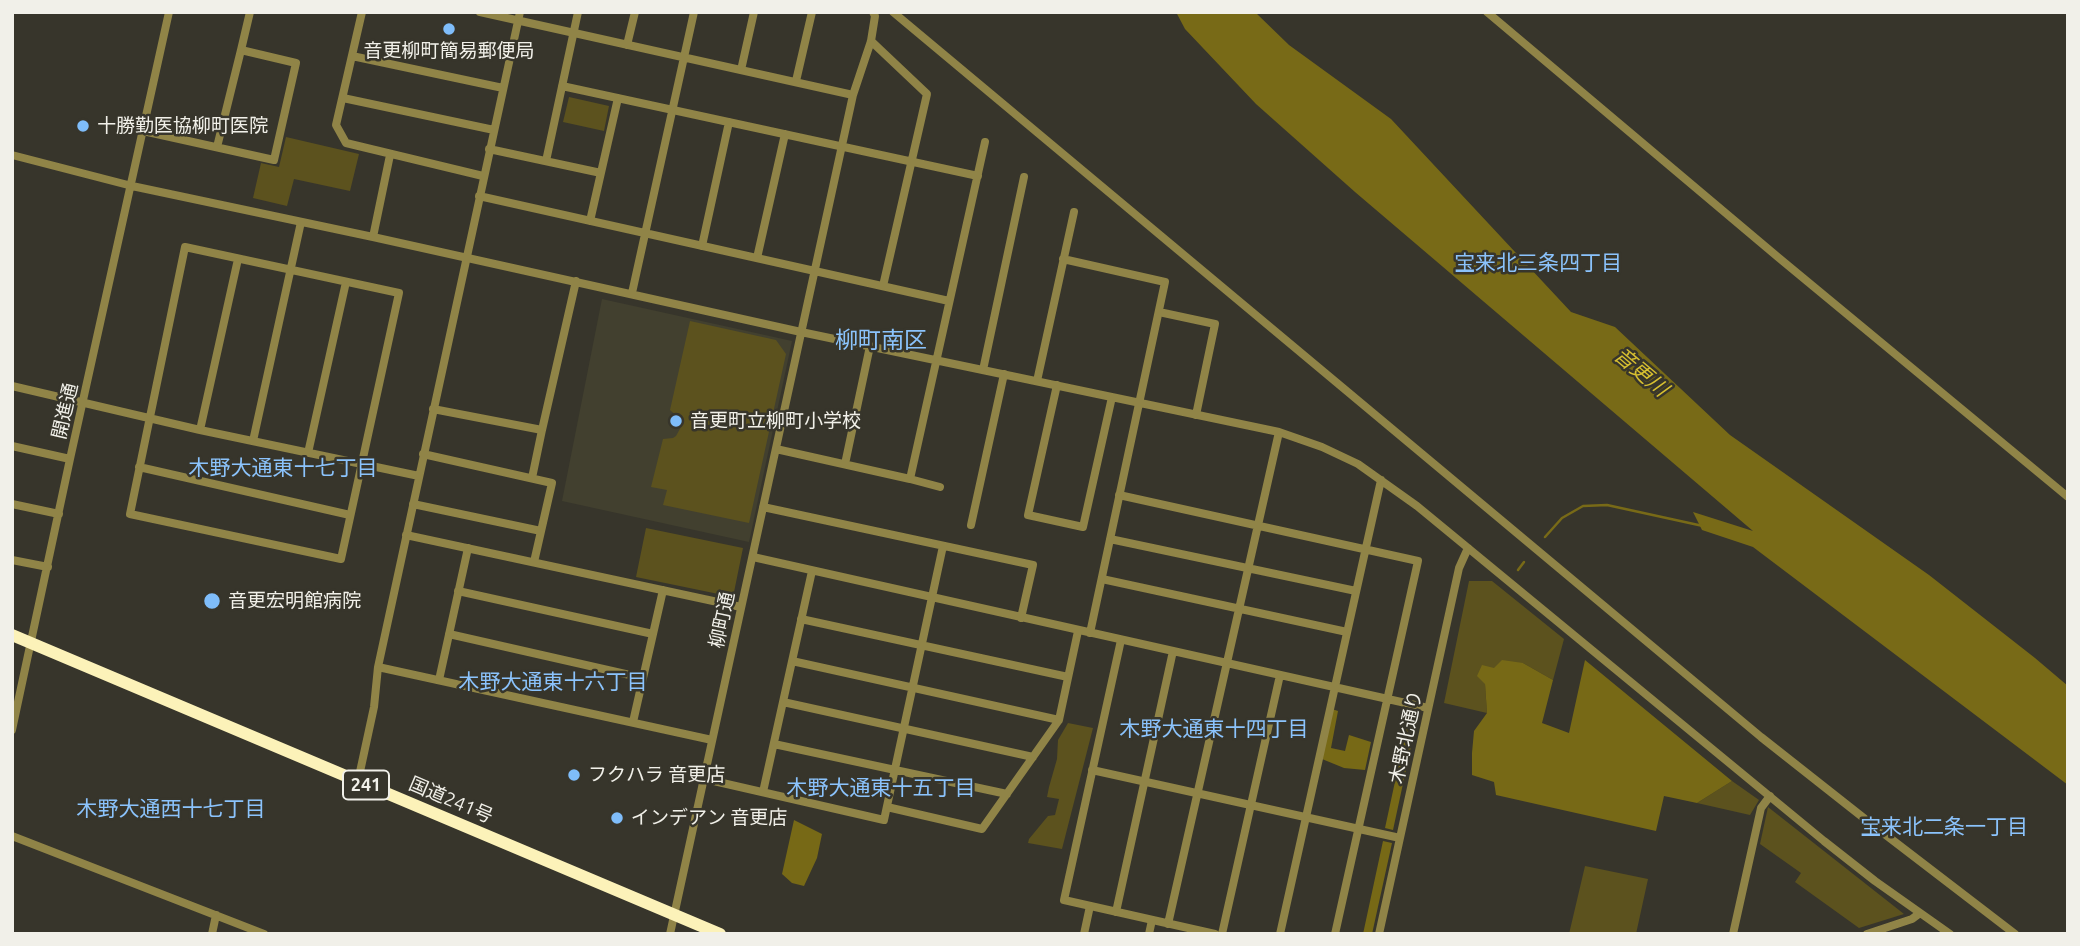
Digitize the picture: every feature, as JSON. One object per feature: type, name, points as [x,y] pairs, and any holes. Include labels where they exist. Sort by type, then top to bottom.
[{"type":"highway","name":"国道241号","points":[[12,635],[720,934]]},
{"type":"street","name":"開進通","points":[[12,728],[169,12]]},
{"type":"street","points":[[218,147],[250,12]]},
{"type":"street","points":[[362,12],[337,125],[346,143],[483,176]]},
{"type":"street","points":[[480,12],[519,16],[574,34],[853,95]]},
{"type":"street","points":[[546,161],[578,12]]},
{"type":"street","points":[[627,45],[635,12]]},
{"type":"street","points":[[632,293],[694,12]]},
{"type":"street","points":[[741,70],[754,12]]},
{"type":"street","points":[[796,81],[811,12]]},
{"type":"street","name":"柳町通","points":[[670,934],[853,95],[871,41],[875,16],[873,12]]},
{"type":"street","points":[[893,12],[1761,737],[2015,934]]},
{"type":"street","points":[[1487,12],[2068,497]]},
{"type":"street","points":[[358,781],[374,707],[378,667],[412,504],[519,16]]},
{"type":"street","points":[[871,41],[927,94],[883,286]]},
{"type":"street","points":[[143,131],[274,160],[296,63],[241,50]]},
{"type":"street","points":[[352,56],[503,88]]},
{"type":"street","points":[[562,86],[978,176]]},
{"type":"street","points":[[590,221],[618,98]]},
{"type":"street","points":[[343,99],[494,130]]},
{"type":"street","points":[[702,246],[729,122]]},
{"type":"street","points":[[757,258],[785,134]]},
{"type":"street","points":[[910,479],[985,142]]},
{"type":"street","points":[[489,149],[601,173]]},
{"type":"street","points":[[12,155],[132,186],[1279,432],[1322,447],[1358,464],[1381,480],[1468,548],[1834,849],[1950,934]]},
{"type":"street","points":[[373,237],[390,155]]},
{"type":"street","points":[[983,370],[1024,177]]},
{"type":"street","points":[[479,196],[949,301]]},
{"type":"street","points":[[1037,381],[1074,212]]},
{"type":"street","points":[[253,441],[301,222]]},
{"type":"street","points":[[185,247],[291,270],[399,293],[341,559],[130,514],[185,247]]},
{"type":"street","points":[[200,430],[238,259]]},
{"type":"street","points":[[1063,259],[1166,282],[1090,633]]},
{"type":"street","points":[[532,478],[576,281]]},
{"type":"street","points":[[308,453],[346,282]]},
{"type":"street","points":[[1159,312],[1215,324],[1196,415]]},
{"type":"street","points":[[845,464],[870,346]]},
{"type":"street","points":[[971,524],[1004,374]]},
{"type":"street","points":[[1057,385],[1028,515],[1083,527],[1112,397]]},
{"type":"street","points":[[12,386],[200,430],[418,476]]},
{"type":"street","points":[[433,409],[542,430]]},
{"type":"street","points":[[1168,923],[1279,432]]},
{"type":"street","points":[[12,446],[70,459]]},
{"type":"street","points":[[776,449],[940,487]]},
{"type":"street","points":[[423,454],[552,483],[534,562]]},
{"type":"street","points":[[139,467],[350,515]]},
{"type":"street","points":[[1280,934],[1381,480]]},
{"type":"street","points":[[1119,495],[1418,561],[1335,934]]},
{"type":"street","points":[[12,504],[59,514]]},
{"type":"street","points":[[412,504],[541,531]]},
{"type":"street","points":[[764,507],[1032,565],[1021,618]]},
{"type":"street","points":[[406,535],[741,607]]},
{"type":"street","points":[[1110,539],[1356,591]]},
{"type":"street","points":[[705,779],[884,820],[943,546]]},
{"type":"street","points":[[439,680],[468,548]]},
{"type":"street","name":"木野北通り","points":[[1379,934],[1459,568],[1468,548]]},
{"type":"street","points":[[752,557],[1428,708]]},
{"type":"street","points":[[12,560],[48,567]]},
{"type":"street","points":[[763,792],[812,571]]},
{"type":"street","points":[[1102,579],[1347,632]]},
{"type":"street","points":[[633,722],[663,590]]},
{"type":"street","points":[[458,591],[653,634]]},
{"type":"street","points":[[801,619],[1069,677]]},
{"type":"street","points":[[887,807],[982,829],[1059,720],[1078,631]]},
{"type":"street","points":[[449,634],[643,678]]},
{"type":"street","points":[[1121,640],[1064,900],[1168,923],[1196,932],[1215,934]]},
{"type":"street","points":[[1116,912],[1173,651]]},
{"type":"street","points":[[792,661],[1059,720]]},
{"type":"street","points":[[378,667],[712,740]]},
{"type":"street","points":[[1222,934],[1280,675]]},
{"type":"street","points":[[783,702],[1033,757]]},
{"type":"street","points":[[774,744],[1007,794]]},
{"type":"street","points":[[1092,770],[1399,838]]},
{"type":"street","points":[[1733,934],[1761,808],[1770,796]]},
{"type":"street","points":[[12,836],[264,934]]},
{"type":"street","points":[[1084,934],[1090,906]]},
{"type":"street","points":[[1867,934],[1912,919],[1920,913]]},
{"type":"street","points":[[212,934],[216,915]]},
{"type":"street","points":[[1149,934],[1152,920]]},
{"type":"shaded area","points":[[569,97],[609,106],[604,131],[563,122]]},
{"type":"shaded area","points":[[286,137],[359,154],[350,191],[294,179],[287,206],[253,198],[261,163],[279,167]]},
{"type":"shaded area","name":"音更町立柳町小学校","points":[[602,299],[792,341],[749,542],[562,501]]},
{"type":"shaded area","points":[[690,321],[776,340],[786,354],[749,523],[663,505],[667,490],[651,487],[663,439],[676,436],[681,427],[678,417],[670,410]]},
{"type":"shaded area","points":[[646,528],[743,548],[733,597],[636,577]]},
{"type":"shaded area","points":[[1469,581],[1492,581],[1564,639],[1553,680],[1523,663],[1485,684],[1487,713],[1444,703]]},
{"type":"shaded area","points":[[1502,660],[1523,663],[1553,680],[1542,723],[1569,733],[1585,660],[1732,781],[1697,803],[1664,796],[1656,831],[1496,795],[1494,782],[1472,775],[1472,753],[1474,731],[1487,713],[1485,684],[1477,676],[1482,665],[1494,668]]},
{"type":"shaded area","points":[[1332,709],[1338,711],[1331,748],[1345,751],[1349,735],[1371,742],[1365,770],[1344,768],[1322,759]]},
{"type":"shaded area","points":[[1410,712],[1418,714],[1393,830],[1385,828]]},
{"type":"shaded area","points":[[1068,723],[1093,728],[1062,849],[1028,843],[1048,816],[1055,815],[1059,799],[1047,797],[1057,759],[1058,740]]},
{"type":"shaded area","points":[[1732,781],[1759,800],[1750,815],[1697,803]]},
{"type":"shaded area","points":[[1768,807],[1904,914],[1859,928],[1795,882],[1801,873],[1760,844]]},
{"type":"shaded area","points":[[794,820],[822,834],[817,858],[804,886],[792,883],[782,874]]},
{"type":"shaded area","points":[[1383,841],[1392,843],[1372,934],[1363,934]]},
{"type":"shaded area","points":[[1585,866],[1648,879],[1636,934],[1569,934]]},
{"type":"water","name":"音更川","points":[[1176,12],[1255,12],[1289,45],[1391,119],[1571,312],[1615,327],[1730,435],[1929,575],[2068,686],[2068,785],[1753,547],[1702,530],[1693,512],[1753,531],[1355,192],[1256,104],[1185,29]]},
{"type":"waterway","points":[[1545,537],[1562,518],[1583,506],[1607,505],[1703,526]]},
{"type":"waterway","points":[[1518,570],[1524,562]]},
{"type":"place","name":"音更柳町簡易郵便局","points":[[449,29]]},
{"type":"place","name":"十勝勤医協柳町医院","points":[[83,126]]},
{"type":"place","name":"音更町立柳町小学校","points":[[676,421]]},
{"type":"place","name":"音更宏明館病院","points":[[212,601]]},
{"type":"place","name":"フクハラ 音更店","points":[[574,775]]},
{"type":"place","name":"インデアン 音更店","points":[[617,818]]},
{"type":"district","name":"宝来北三条四丁目","points":[[1538,263]]},
{"type":"district","name":"柳町南区","points":[[881,340]]},
{"type":"district","name":"木野大通東十七丁目","points":[[283,468]]},
{"type":"district","name":"木野大通東十六丁目","points":[[553,682]]},
{"type":"district","name":"木野大通東十四丁目","points":[[1214,729]]},
{"type":"district","name":"木野大通東十五丁目","points":[[881,788]]},
{"type":"district","name":"木野大通西十七丁目","points":[[171,809]]},
{"type":"district","name":"宝来北二条一丁目","points":[[1944,827]]}]
